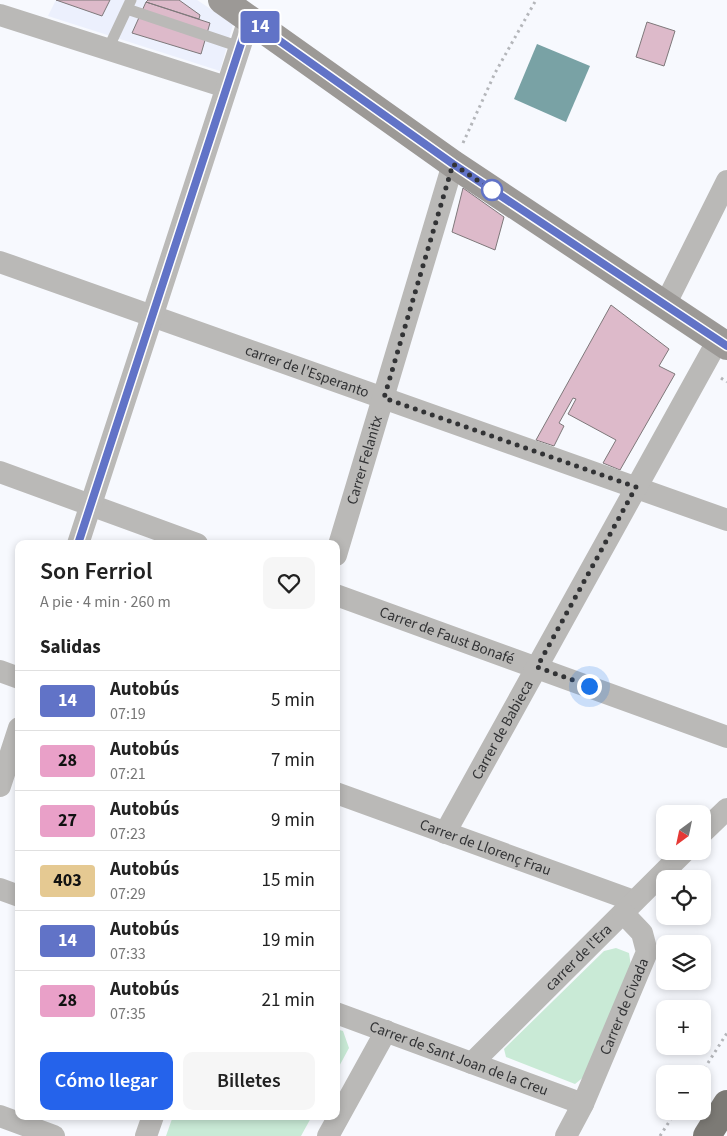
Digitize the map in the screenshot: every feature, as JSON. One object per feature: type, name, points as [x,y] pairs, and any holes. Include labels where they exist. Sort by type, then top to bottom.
[{"type":"highway","points":[[707,1136],[727,1104]]},
{"type":"main road","points":[[222,0],[453,164],[723,343]]},
{"type":"street","points":[[0,15],[226,86]]},
{"type":"street","points":[[79,540],[249,19]]},
{"type":"street","name":"Carrer Felanitx","points":[[340,542],[453,164]]},
{"type":"street","points":[[665,305],[727,181]]},
{"type":"street","name":"carrer de l'Esperanto","points":[[0,262],[727,520]]},
{"type":"street","name":"Carrer de Babieca","points":[[445,832],[636,487],[723,343]]},
{"type":"street","points":[[0,472],[185,540]]},
{"type":"street","name":"Carrer de Faust Bonafé","points":[[340,595],[727,737]]},
{"type":"street","points":[[0,671],[15,677]]},
{"type":"street","points":[[0,786],[15,740]]},
{"type":"street","name":"Carrer de Llorenç Frau","points":[[340,794],[445,832],[628,907]]},
{"type":"street","points":[[711,824],[727,809]]},
{"type":"street","name":"carrer de l'Era","points":[[472,1063],[675,860]]},
{"type":"street","points":[[0,889],[15,895]]},
{"type":"street","name":"Carrer de Civada","points":[[566,1136],[583,1104],[647,952],[642,933],[628,907]]},
{"type":"street","name":"Carrer de Sant Joan de la Creu","points":[[340,1015],[583,1104]]},
{"type":"street","points":[[340,1114],[386,1032]]},
{"type":"street","points":[[0,1116],[54,1136]]},
{"type":"street","points":[[146,1136],[152,1120]]},
{"type":"street","points":[[328,1136],[337,1120]]},
{"type":"lane","points":[[108,49],[129,4],[240,47]]},
{"type":"path","points":[[453,164],[495,73],[536,0]]},
{"type":"path","points":[[707,1065],[727,1033]]},
{"type":"path","points":[[660,1136],[670,1120]]},
{"type":"shaded area","points":[[56,0],[197,0],[233,24],[220,71],[48,16]]},
{"type":"green space","points":[[616,948],[629,953],[631,966],[585,1076],[575,1084],[506,1057],[504,1049],[604,951]]},
{"type":"green space","points":[[340,1030],[343,1031],[349,1048],[340,1065]]},
{"type":"green space","points":[[172,1120],[310,1120],[301,1136],[166,1136]]},
{"type":"water","points":[[537,44],[590,66],[566,122],[514,99]]},
{"type":"building","points":[[56,0],[110,0],[102,16]]},
{"type":"building","points":[[148,0],[179,0],[200,15],[199,19],[146,2]]},
{"type":"building","points":[[146,2],[210,23],[201,54],[132,33]]},
{"type":"building","points":[[647,22],[675,31],[664,66],[636,57]]},
{"type":"building","points":[[463,188],[504,217],[495,250],[452,232]]},
{"type":"building","points":[[611,305],[669,349],[659,366],[675,374],[620,470],[603,463],[616,440],[568,414],[576,399],[573,398],[559,423],[564,426],[554,446],[536,440]]},
{"type":"bus line","name":"14","points":[[79,540],[249,19],[453,164],[727,346]]},
{"type":"route","points":[[492,190],[453,164],[384,398],[636,487],[537,667],[589,686]]}]
